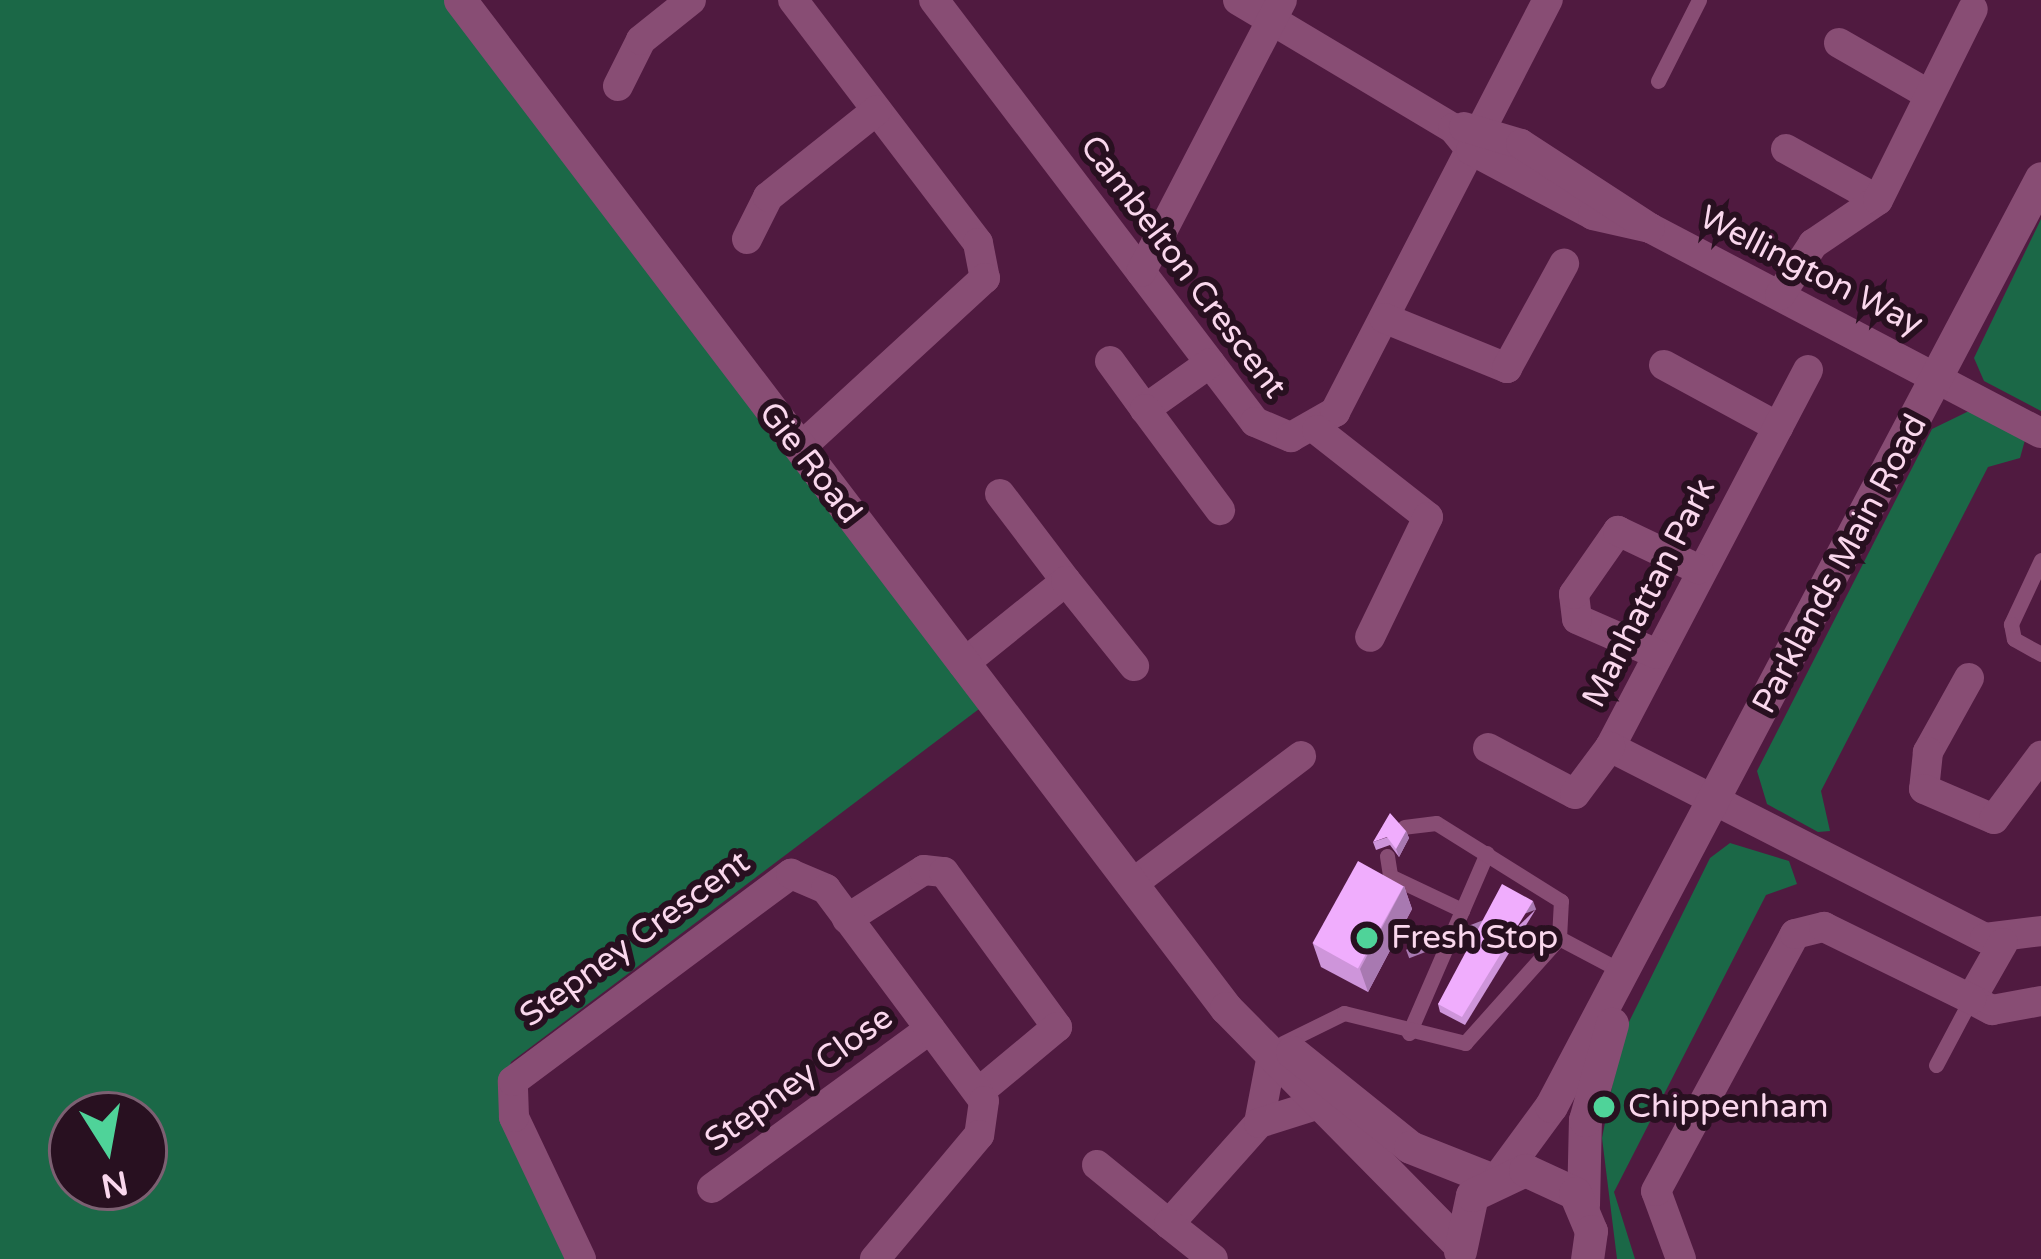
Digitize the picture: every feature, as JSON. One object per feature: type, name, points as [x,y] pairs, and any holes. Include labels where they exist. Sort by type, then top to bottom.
[{"type":"street","name":"Gie Road","points":[[460,0],[1163,924],[1277,1052],[1316,1105],[1434,1207],[1460,1254]]},
{"type":"street","points":[[618,86],[641,40],[691,0]]},
{"type":"street","points":[[793,0],[978,243],[985,278],[858,397],[794,442]]},
{"type":"street","name":"Cambelton Crescent","points":[[934,0],[1265,431],[1317,430],[1384,317],[1469,135],[1548,0]]},
{"type":"street","name":"Wellington Way","points":[[1238,0],[1275,13],[1593,215],[1650,228],[2041,433]]},
{"type":"street","points":[[1780,295],[1813,244],[1878,200],[1973,9]]},
{"type":"street","points":[[1141,272],[1275,13]]},
{"type":"street","points":[[1838,43],[1928,94]]},
{"type":"street","points":[[747,238],[768,197],[877,110]]},
{"type":"street","points":[[1786,149],[1878,200]]},
{"type":"street","name":"Parklands Main Road","points":[[1460,1254],[1465,1207],[1543,1121],[2040,184]]},
{"type":"street","points":[[1384,317],[1508,368],[1564,264]]},
{"type":"street","points":[[1110,361],[1220,511]]},
{"type":"street","points":[[1144,410],[1210,363]]},
{"type":"street","points":[[1664,365],[1778,427]]},
{"type":"street","name":"Manhattan Park","points":[[1808,370],[1698,569],[1610,747],[1712,803],[2003,943]]},
{"type":"street","points":[[1317,430],[1428,517],[1370,637]]},
{"type":"street","points":[[1000,494],[1134,666]]},
{"type":"street","points":[[1657,654],[1588,626],[1574,594],[1602,540],[1618,531],[1698,569]]},
{"type":"street","points":[[963,664],[1066,581]]},
{"type":"street","points":[[1969,678],[1928,752],[1924,789],[1994,819],[2041,756]]},
{"type":"street","points":[[1488,748],[1575,794],[1610,747]]},
{"type":"street","points":[[1132,884],[1301,756]]},
{"type":"street","points":[[847,919],[924,870],[944,872],[1057,1027],[980,1092],[979,1135],[875,1259]]},
{"type":"street","name":"Stepney Crescent","points":[[581,1259],[511,1108],[518,1072],[782,877],[819,882],[980,1092]]},
{"type":"street","points":[[1681,1259],[1656,1191],[1795,934],[1824,927],[1992,1010],[2041,1001]]},
{"type":"street","points":[[1970,1000],[2003,943],[2041,931]]},
{"type":"street","name":"Parklands Main Road","points":[[1592,1253],[1583,1205],[1592,1084],[1629,965]]},
{"type":"street","name":"Stepney Close","points":[[712,1188],[930,1029]]},
{"type":"street","name":"Gie Road","points":[[1277,1052],[1410,1147],[1496,1176],[1552,1175],[1583,1205]]},
{"type":"street","points":[[1169,1224],[1259,1123],[1277,1052]]},
{"type":"street","points":[[1259,1123],[1316,1105]]},
{"type":"street","points":[[1097,1165],[1213,1259]]},
{"type":"lane","points":[[1658,81],[1699,0]]},
{"type":"lane","points":[[2041,560],[2011,624],[2014,639],[2041,654]]},
{"type":"lane","points":[[1277,1052],[1344,1012],[1444,1045],[1485,1033],[1558,938],[1561,902],[1424,819],[1404,827]]},
{"type":"lane","points":[[1409,1033],[1487,853]]},
{"type":"lane","points":[[1387,856],[1390,876],[1462,910]]},
{"type":"lane","points":[[1558,938],[1629,965]]},
{"type":"lane","points":[[1936,1065],[1970,1000]]},
{"type":"green space","points":[[0,0],[450,0],[979,709],[511,1062],[499,1108],[565,1259],[0,1259]]},
{"type":"green space","points":[[2041,219],[2041,411],[1984,381],[1974,358]]},
{"type":"green space","points":[[1969,411],[2025,440],[2020,458],[1988,467],[1821,791],[1830,831],[1818,832],[1767,804],[1757,771],[1932,429]]},
{"type":"green space","points":[[1730,843],[1789,861],[1797,884],[1766,895],[1614,1192],[1635,1259],[1617,1259],[1602,1138],[1622,1036],[1710,858]]},
{"type":"building","points":[[1390,813],[1406,831],[1396,849],[1387,837],[1373,842]]},
{"type":"building","points":[[1358,861],[1403,886],[1358,968],[1312,943]]},
{"type":"building","points":[[1502,884],[1533,901],[1462,1017],[1438,1004]]},
{"type":"place","name":"Fresh Stop","points":[[1367,938]]},
{"type":"place","name":"Chippenham","points":[[1604,1107]]}]
